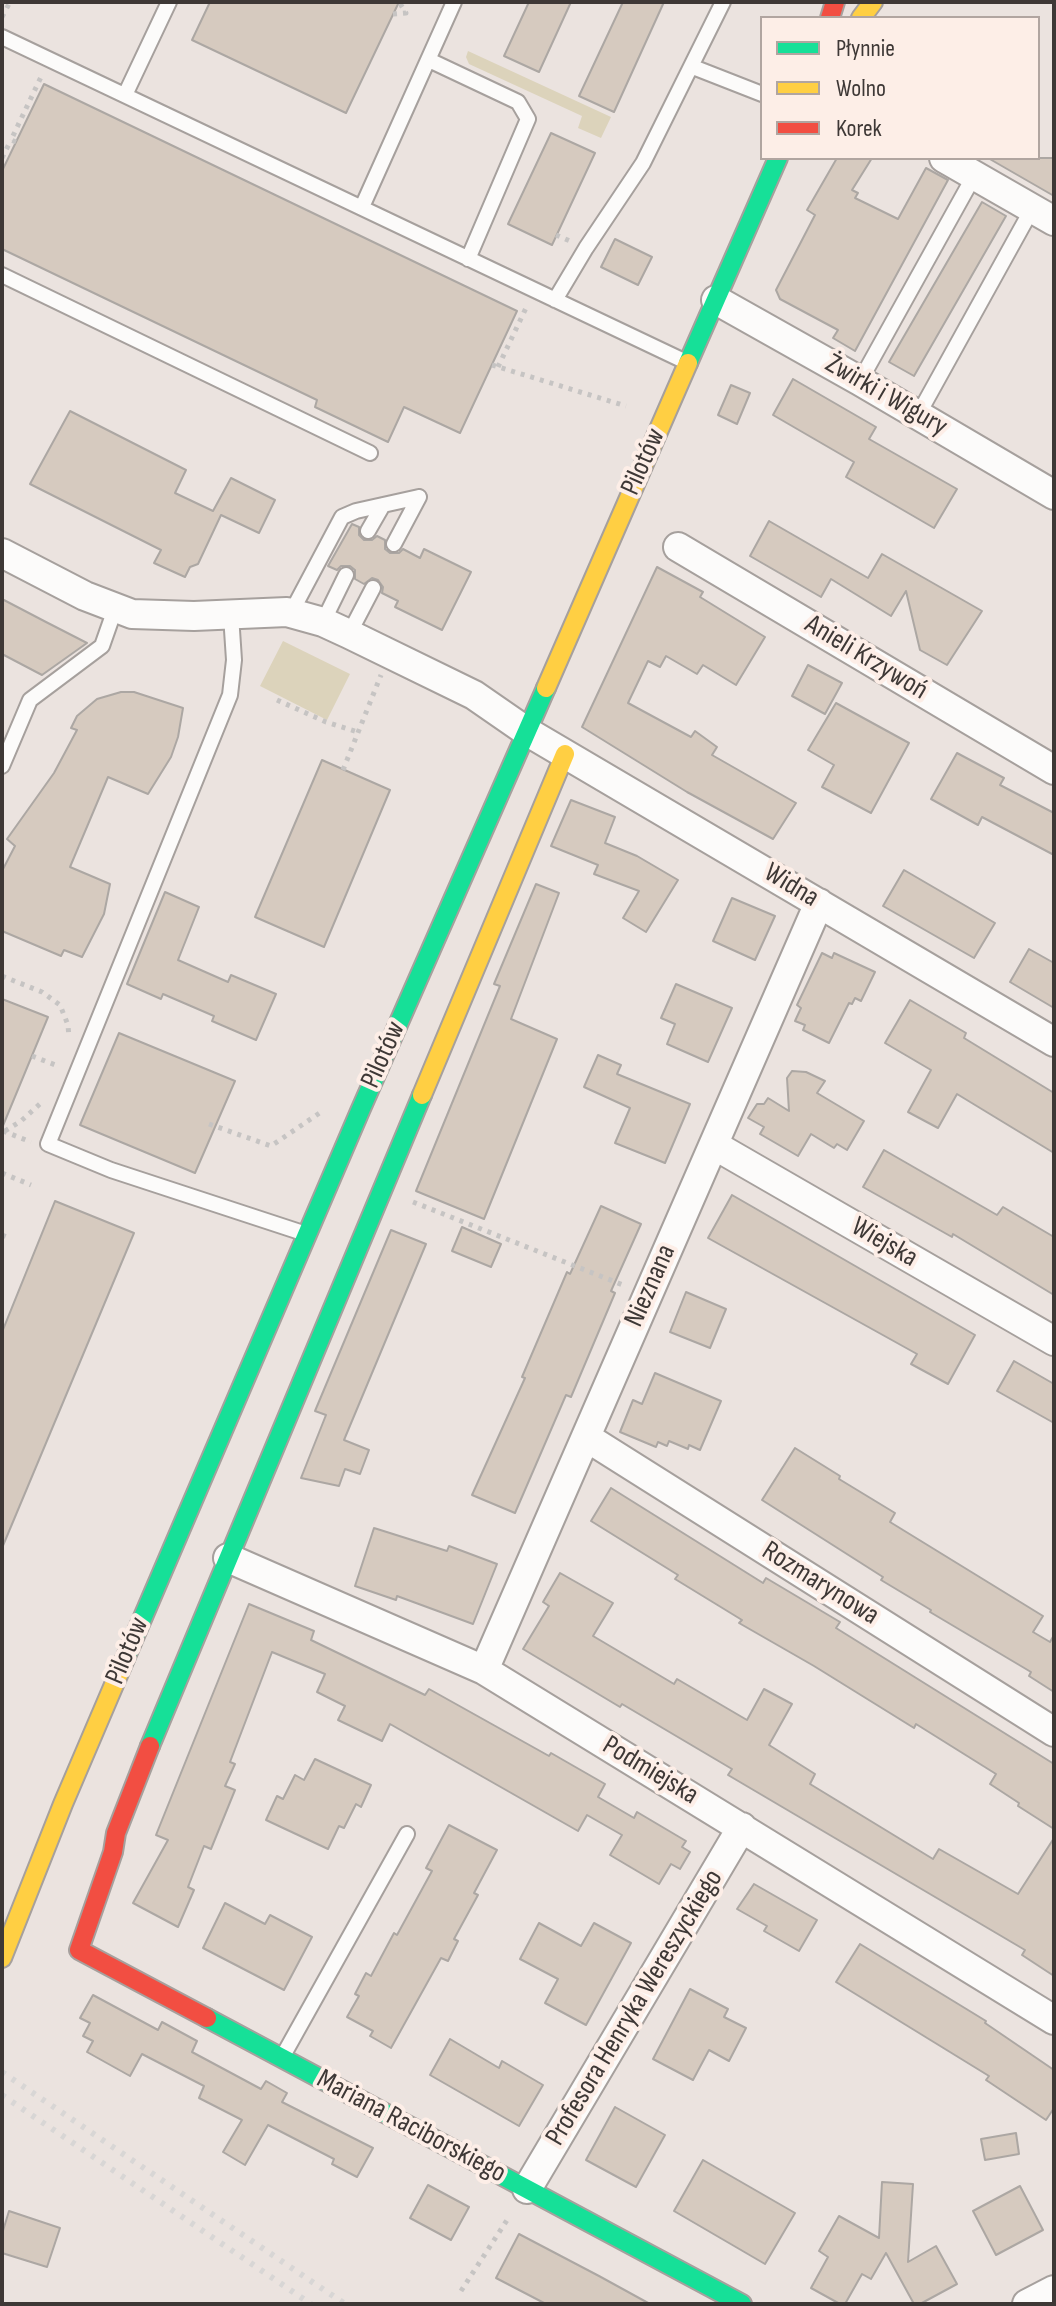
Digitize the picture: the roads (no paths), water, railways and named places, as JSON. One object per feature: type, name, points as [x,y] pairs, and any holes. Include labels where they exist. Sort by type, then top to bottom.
[{"type":"street","name":"Pilotów","points":[[2,1958],[63,1804],[307,1235],[777,160]]},
{"type":"street","points":[[947,160],[1043,215]]},
{"type":"street","name":"Żwirki i Wigury","points":[[716,300],[1054,495]]},
{"type":"street","name":"Anieli Krzywoń","points":[[678,547],[1054,770]]},
{"type":"street","name":"Widna","points":[[2,553],[115,609],[132,614],[291,613],[323,622],[349,634],[474,695],[526,731],[1054,1042]]},
{"type":"street","name":"Pilotów","points":[[79,1950],[136,1780],[565,754]]},
{"type":"street","name":"Nieznana","points":[[484,1670],[819,903]]},
{"type":"street","name":"Wiejska","points":[[714,1145],[1054,1341]]},
{"type":"street","name":"Rozmarynowa","points":[[586,1437],[1054,1732]]},
{"type":"street","name":"Podmiejska","points":[[228,1558],[484,1670],[1054,2020]]},
{"type":"street","name":"Profesora Henryka Wereszyckiego","points":[[527,2189],[742,1827]]},
{"type":"street","name":"Mariana Raciborskiego","points":[[79,1950],[742,2304]]},
{"type":"street","points":[[1027,2304],[1054,2290]]},
{"type":"lane","points":[[125,95],[169,2]]},
{"type":"lane","points":[[362,207],[454,2]]},
{"type":"lane","points":[[555,300],[643,163],[723,2]]},
{"type":"lane","points":[[814,2],[833,10]]},
{"type":"lane","points":[[2,37],[687,363]]},
{"type":"lane","points":[[429,60],[518,102],[528,119],[468,259]]},
{"type":"lane","points":[[693,67],[760,93]]},
{"type":"lane","points":[[860,381],[974,176]]},
{"type":"lane","points":[[918,415],[1043,215]]},
{"type":"lane","points":[[2,275],[370,453]]},
{"type":"lane","points":[[291,613],[342,517],[419,497],[394,544]]},
{"type":"lane","points":[[368,531],[383,505]]},
{"type":"lane","points":[[323,622],[346,575]]},
{"type":"lane","points":[[349,634],[373,588]]},
{"type":"lane","points":[[2,766],[30,700],[102,646],[115,609]]},
{"type":"lane","points":[[231,615],[234,660],[230,695],[48,1144],[111,1170],[307,1235]]},
{"type":"lane","points":[[281,2058],[407,1834]]},
{"type":"railway","points":[[2,2072],[345,2304]]},
{"type":"railway","points":[[2,2095],[311,2304]]}]
